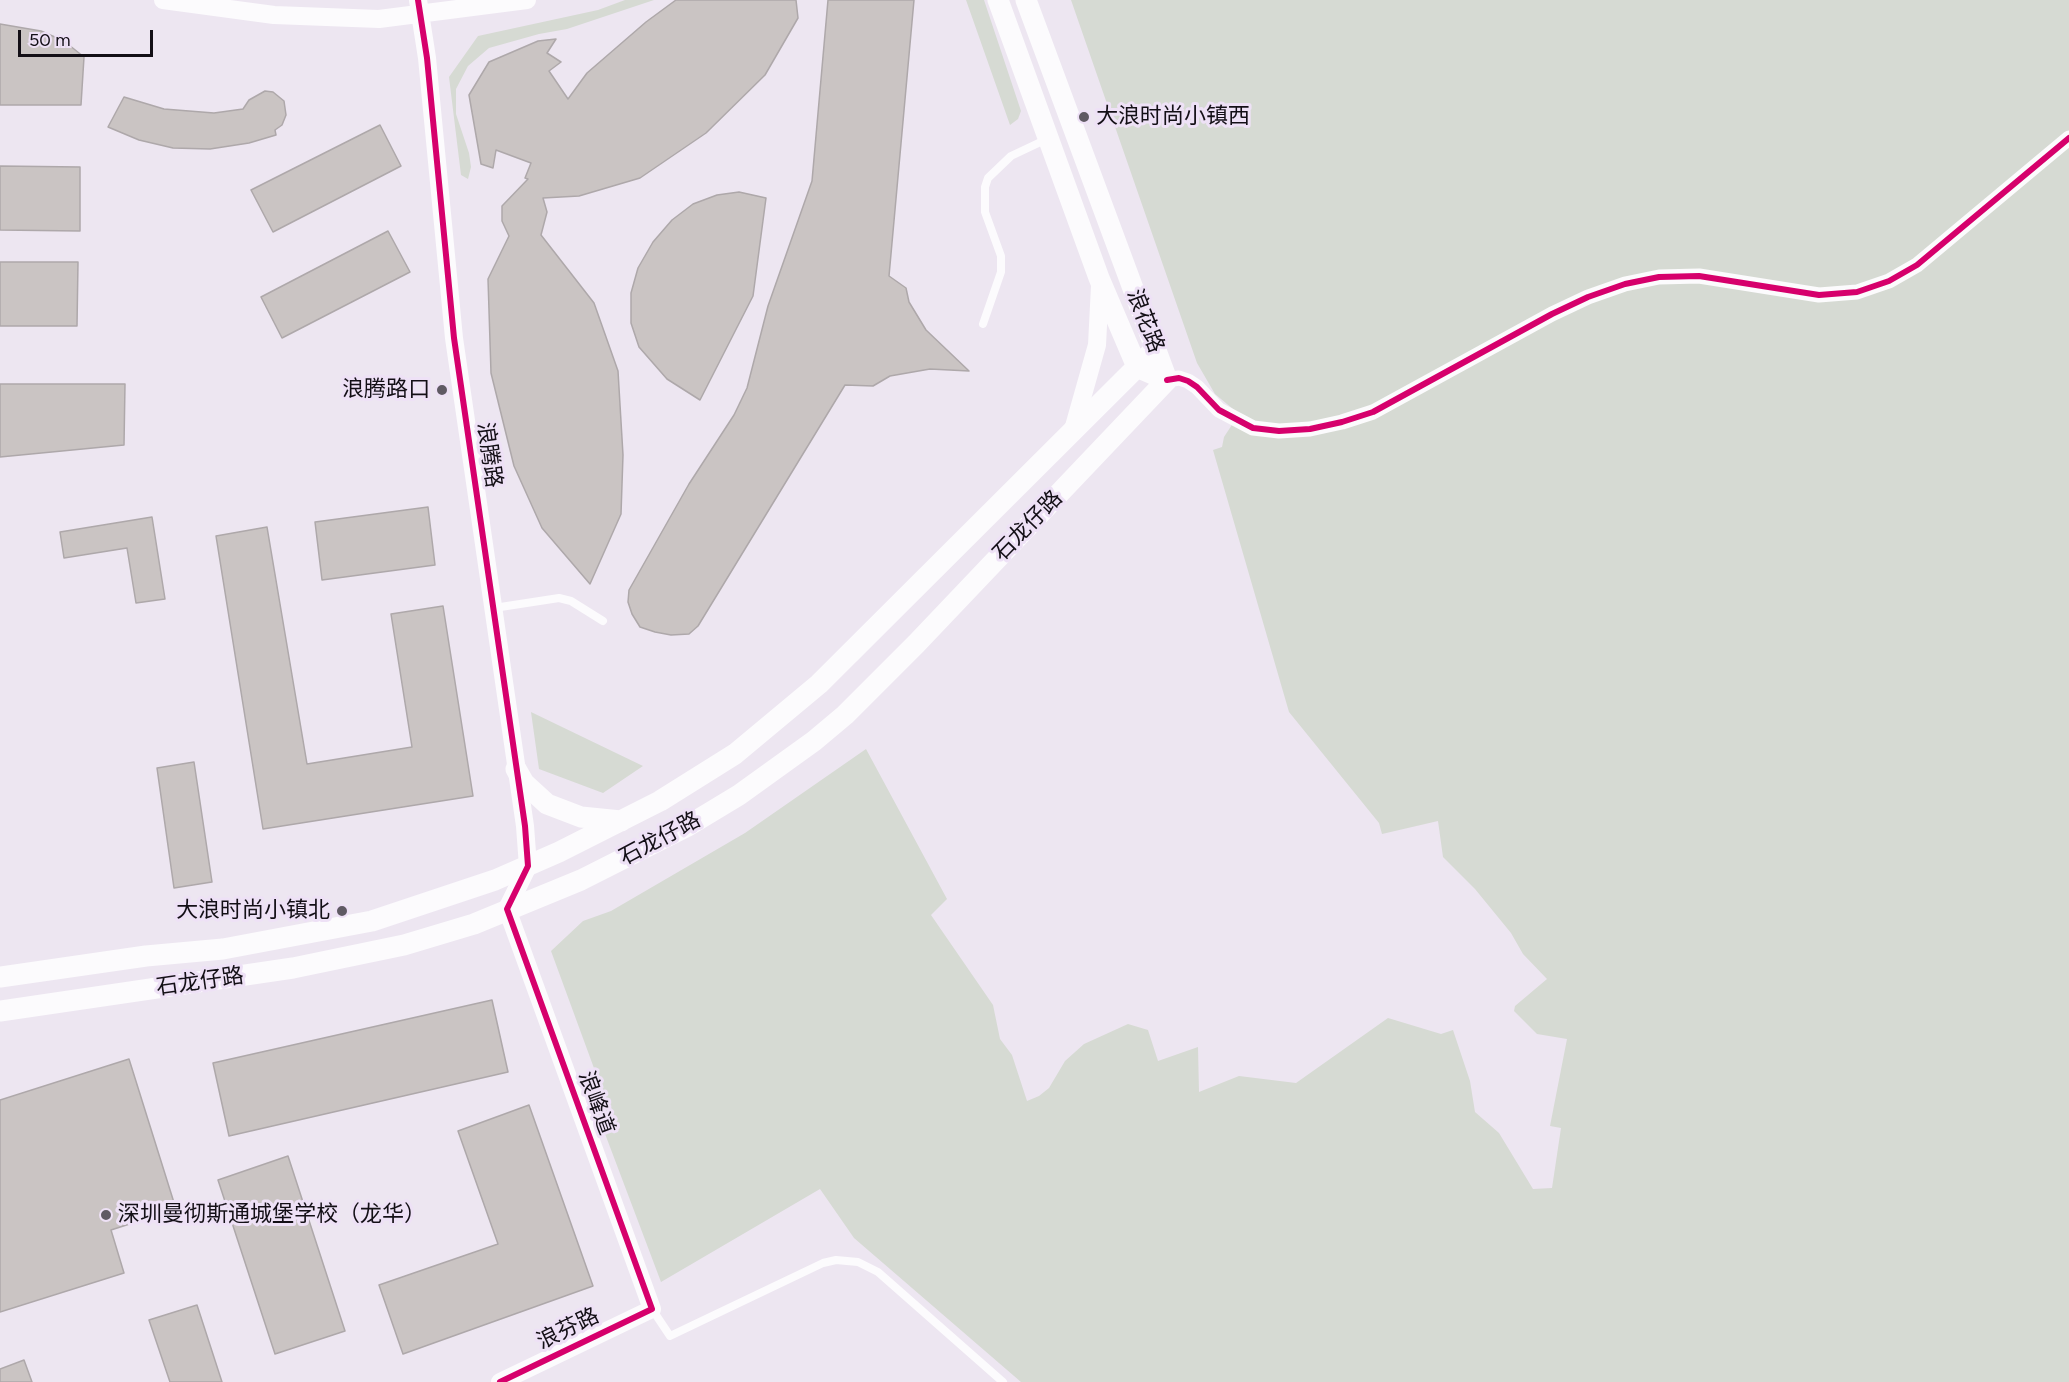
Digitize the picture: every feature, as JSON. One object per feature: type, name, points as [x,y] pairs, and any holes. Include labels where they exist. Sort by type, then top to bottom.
[{"type":"main road","name":"浪花路","points":[[998,0],[1099,278],[1137,367],[1167,380]]},
{"type":"main road","name":"浪花路","points":[[1026,0],[1167,380]]},
{"type":"main road","name":"石龙仔路","points":[[0,977],[146,956],[223,949],[335,930],[409,911],[528,866],[622,821],[708,773],[789,711],[879,627],[1156,348]]},
{"type":"main road","name":"石龙仔路","points":[[0,1011],[350,958],[474,924],[581,880],[686,827],[739,795],[814,741],[916,644],[1167,380]]},
{"type":"main road","points":[[516,768],[531,791],[548,804],[581,817],[622,821]]},
{"type":"street","points":[[163,0],[274,15],[379,18],[419,7],[527,0]]},
{"type":"street","name":"浪腾路","points":[[419,7],[427,58],[454,338],[494,608],[528,866]]},
{"type":"street","points":[[1167,380],[1179,378],[1188,381],[1219,410],[1253,428],[1279,431],[1310,429],[1373,412],[1572,304],[1634,282],[1668,276],[1699,276],[1819,295],[1857,292],[1889,281],[1917,265],[2069,138]]},
{"type":"street","points":[[1073,430],[1097,345],[1101,305],[1099,278]]},
{"type":"street","points":[[507,909],[528,866]]},
{"type":"street","name":"浪峰道","points":[[507,909],[652,1309]]},
{"type":"street","name":"浪芬路","points":[[500,1382],[652,1309]]},
{"type":"lane","points":[[983,324],[1000,273],[1001,256],[986,212],[985,187],[988,178],[1011,156],[1049,138]]},
{"type":"lane","points":[[494,608],[559,598],[571,601],[603,621]]},
{"type":"lane","points":[[652,1309],[670,1336],[823,1263],[836,1260],[858,1262],[878,1272],[1003,1382]]},
{"type":"shaded area","points":[[625,0],[654,0],[567,29],[489,48],[468,66],[456,89],[456,114],[469,153],[471,167],[468,179],[461,175],[449,77],[478,36],[598,10]]},
{"type":"shaded area","points":[[966,0],[984,0],[1021,111],[1018,119],[1010,125]]},
{"type":"shaded area","points":[[1071,0],[2069,0],[2069,1382],[1021,1382],[854,1238],[820,1189],[661,1282],[593,1102],[602,1090],[551,951],[583,921],[611,911],[745,833],[866,749],[947,899],[931,915],[993,1005],[1000,1039],[1012,1055],[1027,1101],[1039,1096],[1049,1088],[1065,1061],[1084,1044],[1128,1024],[1148,1030],[1158,1061],[1198,1047],[1199,1092],[1239,1076],[1296,1083],[1388,1018],[1441,1034],[1453,1030],[1470,1081],[1475,1112],[1499,1133],[1533,1189],[1552,1188],[1561,1128],[1550,1126],[1567,1039],[1537,1034],[1514,1011],[1515,1006],[1547,979],[1523,954],[1511,933],[1475,889],[1443,857],[1438,821],[1382,834],[1379,823],[1289,712],[1213,450],[1222,447],[1224,437],[1239,414],[1215,394],[1197,363]]},
{"type":"shaded area","points":[[531,712],[643,766],[603,793],[539,769]]},
{"type":"building","points":[[676,0],[796,0],[798,18],[765,75],[706,133],[640,178],[579,196],[543,198],[547,212],[541,235],[594,303],[618,371],[623,455],[621,514],[590,584],[542,528],[514,466],[491,373],[488,279],[509,236],[502,221],[502,206],[528,179],[525,178],[531,163],[496,150],[493,168],[481,164],[469,95],[489,62],[538,41],[556,39],[547,53],[561,62],[549,71],[568,99],[587,73],[646,22]]},
{"type":"building","points":[[828,0],[914,0],[889,276],[906,288],[909,302],[926,330],[969,371],[930,369],[890,376],[873,386],[845,385],[698,626],[689,634],[671,635],[655,632],[640,627],[628,602],[629,590],[689,484],[734,415],[747,388],[768,306],[812,181]]},
{"type":"building","points":[[0,24],[41,31],[64,41],[84,57],[81,105],[0,105]]},
{"type":"building","points":[[265,91],[273,92],[284,101],[286,115],[282,125],[275,130],[276,135],[249,143],[210,149],[173,148],[139,140],[108,127],[124,97],[164,109],[214,113],[243,109],[249,100]]},
{"type":"building","points":[[380,125],[401,166],[273,232],[251,190]]},
{"type":"building","points":[[0,166],[80,167],[80,231],[0,230]]},
{"type":"building","points":[[739,192],[766,198],[753,296],[700,400],[667,379],[639,347],[631,323],[631,293],[638,268],[653,242],[672,220],[693,204],[717,195]]},
{"type":"building","points":[[388,231],[410,272],[282,338],[261,297]]},
{"type":"building","points":[[0,262],[78,262],[77,326],[0,326]]},
{"type":"building","points":[[0,384],[125,384],[124,445],[0,457]]},
{"type":"building","points":[[428,507],[435,565],[322,580],[315,522]]},
{"type":"building","points":[[152,517],[165,599],[136,603],[127,548],[64,558],[60,532]]},
{"type":"building","points":[[267,527],[307,764],[412,747],[391,614],[443,606],[473,796],[263,829],[216,536]]},
{"type":"building","points":[[194,762],[212,882],[174,888],[157,768]]},
{"type":"building","points":[[492,1000],[508,1072],[229,1136],[213,1063]]},
{"type":"building","points":[[129,1059],[176,1209],[111,1230],[124,1273],[0,1312],[0,1100]]},
{"type":"building","points":[[529,1105],[593,1286],[403,1354],[379,1285],[498,1244],[458,1131]]},
{"type":"building","points":[[288,1156],[345,1331],[275,1354],[218,1180]]},
{"type":"building","points":[[197,1305],[222,1382],[170,1382],[149,1320]]},
{"type":"building","points":[[24,1360],[32,1382],[0,1382],[0,1369]]},
{"type":"cycle path","points":[[418,0],[427,58],[454,338],[525,826],[528,866],[507,909],[652,1309],[500,1382]]},
{"type":"cycle path","points":[[1167,380],[1179,378],[1188,381],[1219,410],[1253,428],[1279,431],[1310,429],[1373,412],[1552,314],[1588,297],[1625,284],[1659,277],[1699,276],[1819,295],[1857,292],[1889,281],[1917,265],[2069,138]]},
{"type":"place","name":"大浪时尚小镇西","points":[[1084,117]]},
{"type":"place","name":"浪腾路口","points":[[442,390]]},
{"type":"place","name":"大浪时尚小镇北","points":[[342,911]]},
{"type":"place","name":"深圳曼彻斯通城堡学校（龙华）","points":[[106,1215]]}]
